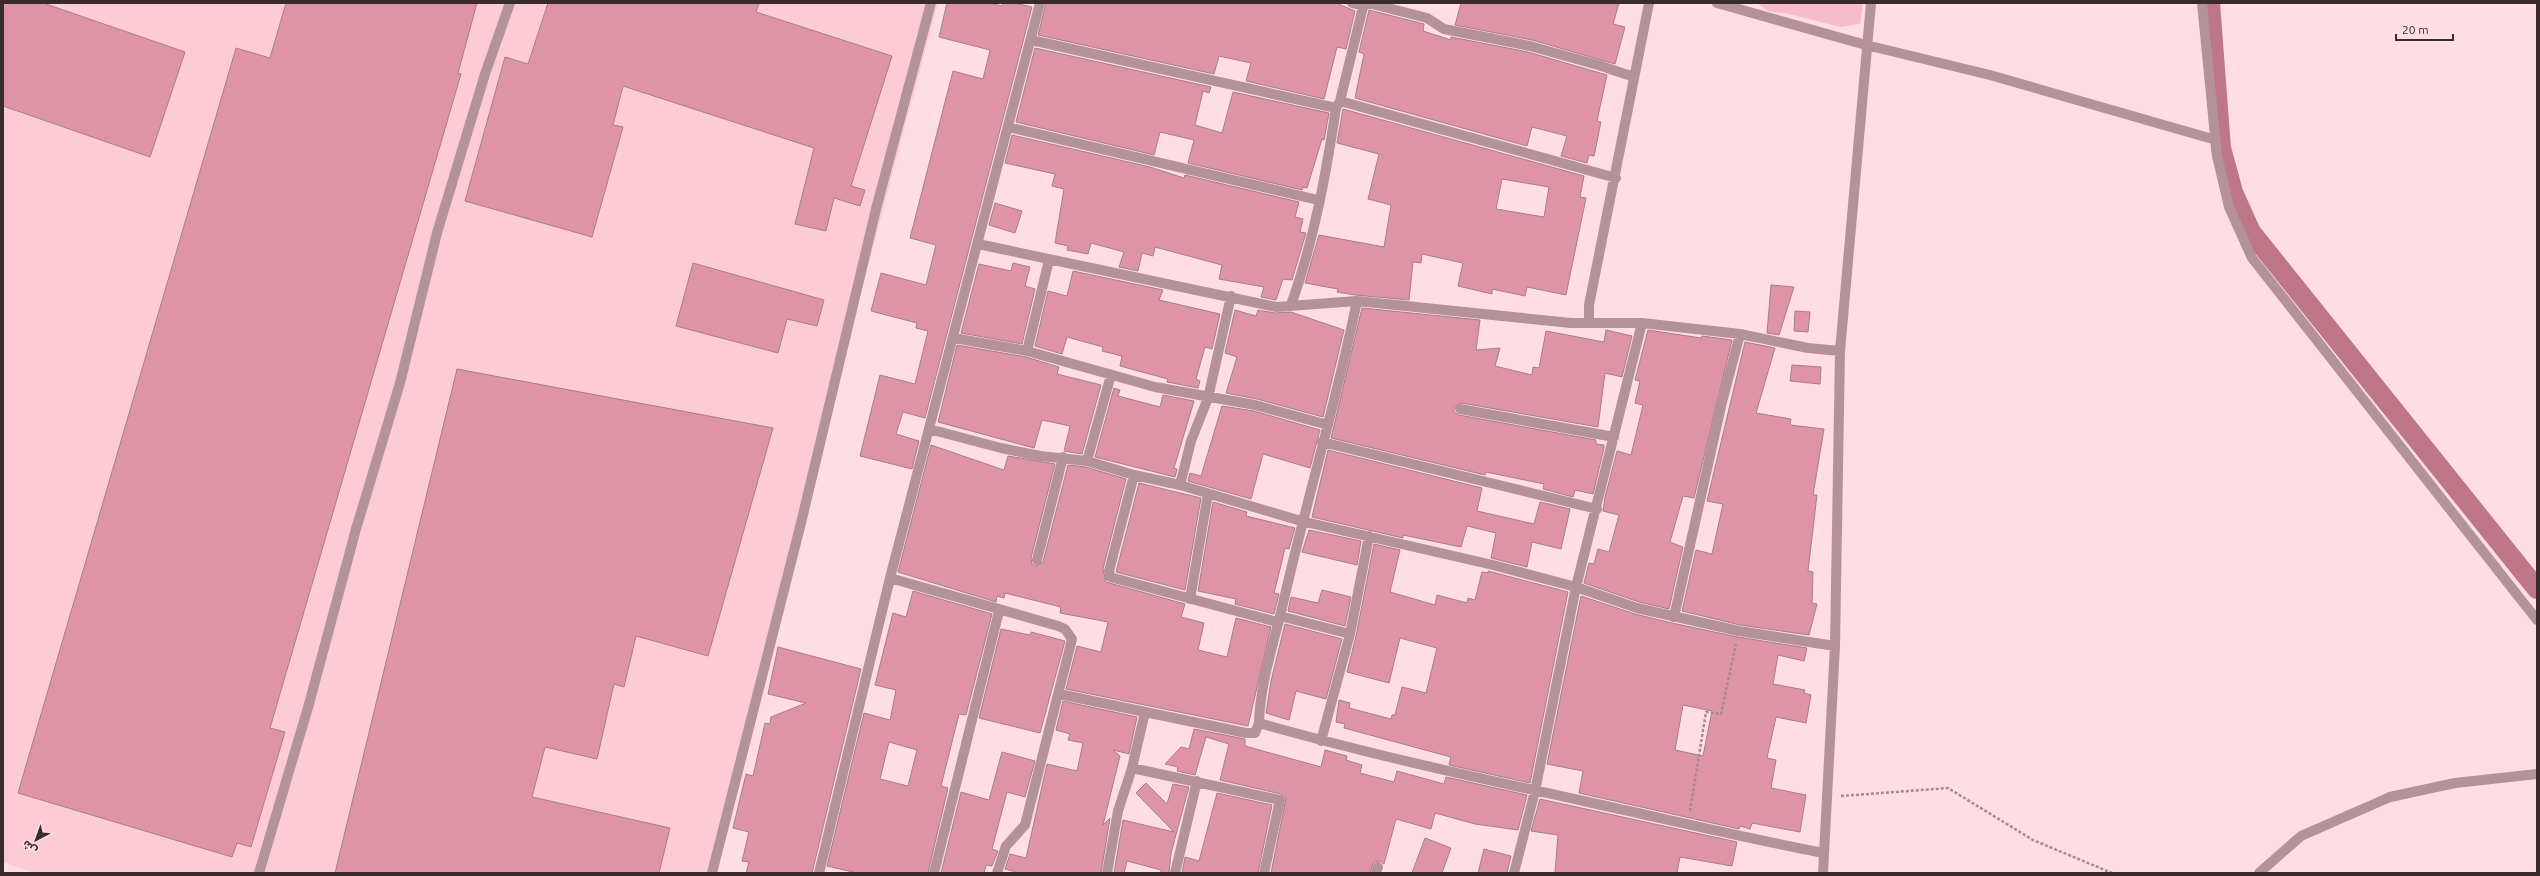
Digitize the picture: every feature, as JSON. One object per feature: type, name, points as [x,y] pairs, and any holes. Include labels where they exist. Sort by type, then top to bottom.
[{"type":"street","points":[[259,873],[309,704],[356,529],[400,383],[437,233],[485,74],[510,3]]},
{"type":"street","points":[[712,873],[807,500],[877,205],[931,3]]},
{"type":"street","points":[[819,873],[890,578],[954,338],[1040,3]]},
{"type":"street","points":[[1352,3],[1365,4],[1427,18],[1444,29],[1530,46],[1598,65],[1634,77]]},
{"type":"street","points":[[1589,323],[1589,304],[1616,178],[1649,3]]},
{"type":"street","points":[[1717,3],[1745,7],[1866,45],[1990,75],[2216,140]]},
{"type":"street","points":[[1823,873],[1835,646],[1840,351],[1866,45],[1871,3]]},
{"type":"street","points":[[2202,3],[2216,140],[2229,206],[2252,258],[2537,620]]},
{"type":"street","points":[[1291,305],[1307,260],[1338,104],[1365,4]]},
{"type":"street","points":[[1031,40],[1338,104],[1616,178]]},
{"type":"street","points":[[1008,127],[1318,200]]},
{"type":"street","points":[[978,244],[1049,260],[1230,296],[1276,307],[1357,302],[1589,323],[1642,323],[1740,334],[1808,348],[1840,351]]},
{"type":"street","points":[[1026,351],[1049,260]]},
{"type":"street","points":[[1180,485],[1191,440],[1208,398],[1230,296]]},
{"type":"street","points":[[1059,694],[1246,733],[1256,733],[1259,723],[1260,701],[1301,521],[1328,425],[1357,302]]},
{"type":"street","points":[[1514,873],[1535,791],[1576,587],[1597,509],[1642,323]]},
{"type":"street","points":[[1674,617],[1722,402],[1740,334]]},
{"type":"street","points":[[954,338],[1026,351],[1111,375],[1208,398],[1255,405],[1328,425]]},
{"type":"street","points":[[1087,461],[1111,375]]},
{"type":"street","points":[[1460,409],[1614,437]]},
{"type":"street","points":[[929,429],[1001,448],[1040,456],[1063,457],[1087,461],[1134,475],[1180,485],[1301,521],[1493,564],[1576,587],[1615,602],[1674,617],[1739,631],[1835,646]]},
{"type":"street","points":[[1322,442],[1597,509]]},
{"type":"street","points":[[1037,560],[1063,457]]},
{"type":"street","points":[[1134,475],[1109,571],[1110,577],[1190,599],[1350,634]]},
{"type":"street","points":[[1190,599],[1208,494]]},
{"type":"street","points":[[1321,741],[1350,634],[1369,536]]},
{"type":"street","points":[[890,578],[999,611],[1058,626],[1070,634],[1071,646],[1036,774],[1025,825],[1006,846],[997,873]]},
{"type":"street","points":[[934,873],[999,611]]},
{"type":"street","points":[[1107,873],[1118,811],[1132,768],[1145,712]]},
{"type":"street","points":[[1259,723],[1321,741],[1535,791],[1824,853]]},
{"type":"street","points":[[1132,768],[1280,800],[1264,873]]},
{"type":"street","points":[[2258,873],[2301,836],[2390,797],[2455,783],[2537,774]]},
{"type":"street","points":[[1175,873],[1197,781]]},
{"type":"path","points":[[1688,825],[1706,712],[1721,714],[1739,631]]},
{"type":"path","points":[[1827,797],[1948,788],[2033,840],[2112,873]]},
{"type":"shaded area","points":[[3,3],[938,3],[707,873],[35,873],[3,862]]},
{"type":"shaded area","points":[[1757,3],[1863,3],[1860,24],[1840,27],[1789,14],[1768,11]]},
{"type":"building","points":[[3,3],[43,3],[185,52],[150,157],[3,106]]},
{"type":"building","points":[[286,3],[477,3],[458,73],[461,74],[270,728],[285,732],[251,847],[237,843],[232,857],[18,793],[236,48],[270,58]]},
{"type":"building","points":[[548,3],[759,3],[756,12],[892,56],[851,186],[865,190],[860,206],[834,198],[826,231],[795,224],[814,148],[623,86],[613,125],[623,127],[592,237],[465,201],[505,57],[528,64]]},
{"type":"building","points":[[947,3],[990,3],[1002,6],[1003,3],[1014,3],[1032,7],[925,418],[903,412],[896,434],[919,441],[912,469],[860,456],[880,375],[915,384],[928,331],[916,328],[917,323],[871,311],[881,273],[926,285],[936,245],[910,238],[953,71],[983,79],[990,50],[939,37]]},
{"type":"building","points":[[1046,3],[1336,3],[1355,11],[1346,49],[1337,47],[1324,99],[1246,81],[1251,63],[1219,56],[1214,74],[1038,35]]},
{"type":"building","points":[[1461,3],[1619,3],[1613,24],[1625,27],[1615,64],[1532,40],[1455,25]]},
{"type":"building","points":[[1369,10],[1424,24],[1423,31],[1451,40],[1451,37],[1528,52],[1607,75],[1597,121],[1601,122],[1594,156],[1589,155],[1587,163],[1561,156],[1567,136],[1532,127],[1527,146],[1355,98],[1364,54],[1359,52]]},
{"type":"building","points":[[1035,48],[1211,87],[1209,93],[1203,91],[1195,125],[1222,133],[1233,92],[1329,113],[1324,140],[1322,139],[1307,188],[1303,187],[1302,190],[1188,163],[1194,140],[1160,132],[1154,155],[1016,122]]},
{"type":"building","points":[[1343,109],[1584,176],[1580,197],[1586,198],[1566,295],[1527,287],[1525,296],[1492,289],[1492,294],[1458,286],[1463,263],[1422,254],[1421,263],[1413,262],[1409,300],[1355,295],[1337,292],[1338,289],[1305,283],[1319,235],[1384,247],[1391,205],[1368,199],[1379,154],[1337,143]],"holes":[[[1502,179],[1549,187],[1544,217],[1496,209]]]},
{"type":"building","points":[[1012,135],[1150,167],[1184,178],[1185,175],[1299,202],[1295,217],[1303,219],[1300,232],[1306,233],[1292,280],[1283,279],[1276,300],[1261,297],[1264,287],[1219,279],[1222,265],[1155,247],[1153,256],[1142,253],[1138,271],[1119,267],[1124,252],[1091,243],[1088,254],[1067,250],[1068,246],[1055,243],[1064,189],[1052,186],[1055,174],[1005,163]]},
{"type":"building","points":[[995,203],[1022,211],[1015,233],[989,225]]},
{"type":"building","points":[[693,263],[824,300],[817,326],[787,319],[778,353],[676,326]]},
{"type":"building","points":[[1013,263],[1030,267],[1025,286],[1035,289],[1022,344],[961,333],[979,264],[1011,271]]},
{"type":"building","points":[[1073,271],[1163,290],[1159,300],[1220,314],[1212,349],[1205,347],[1196,379],[1200,381],[1198,388],[1167,382],[1168,379],[1120,366],[1122,356],[1102,351],[1103,347],[1067,337],[1062,354],[1035,346],[1048,291],[1067,296]]},
{"type":"building","points":[[1771,285],[1794,287],[1779,335],[1767,333]]},
{"type":"building","points":[[1362,308],[1480,320],[1476,350],[1500,348],[1495,366],[1532,375],[1533,367],[1539,368],[1546,331],[1604,342],[1606,330],[1632,336],[1622,377],[1605,373],[1598,427],[1461,403],[1454,407],[1454,412],[1459,415],[1596,440],[1596,444],[1604,445],[1593,494],[1575,490],[1573,497],[1543,489],[1544,484],[1486,472],[1485,475],[1331,438]]},
{"type":"building","points":[[1235,310],[1256,316],[1258,310],[1275,313],[1291,312],[1344,330],[1323,417],[1257,399],[1226,393],[1237,357],[1225,353]]},
{"type":"building","points":[[1795,311],[1810,312],[1808,332],[1794,331]]},
{"type":"building","points":[[1648,330],[1701,338],[1702,336],[1732,340],[1694,498],[1683,496],[1670,542],[1683,547],[1669,609],[1639,602],[1584,583],[1589,563],[1594,564],[1598,549],[1609,552],[1619,515],[1603,511],[1605,497],[1617,451],[1631,455],[1643,405],[1635,403],[1640,381],[1635,380]]},
{"type":"building","points":[[1745,342],[1775,348],[1756,413],[1791,419],[1790,425],[1824,429],[1813,495],[1817,495],[1808,571],[1813,572],[1812,603],[1817,604],[1809,635],[1740,625],[1682,611],[1696,550],[1712,554],[1723,504],[1707,501]]},
{"type":"building","points":[[957,345],[1026,357],[1059,367],[1057,374],[1101,385],[1082,454],[1064,451],[1070,426],[1042,420],[1034,448],[938,422]]},
{"type":"building","points":[[1792,365],[1821,367],[1820,384],[1790,381]]},
{"type":"building","points":[[457,369],[773,428],[708,656],[636,636],[624,687],[614,684],[597,759],[545,747],[532,797],[670,828],[659,873],[335,873]]},
{"type":"building","points":[[1114,388],[1120,390],[1118,396],[1160,407],[1163,395],[1194,401],[1174,468],[1177,469],[1175,477],[1095,457]]},
{"type":"building","points":[[1222,406],[1254,411],[1320,430],[1310,468],[1263,454],[1251,499],[1188,481],[1190,473],[1201,476]]},
{"type":"building","points":[[931,445],[1004,470],[1008,456],[1055,464],[1031,558],[1032,564],[1036,566],[1043,562],[1068,465],[1086,467],[1126,479],[1103,569],[1106,582],[1185,604],[1181,617],[1204,623],[1198,650],[1227,657],[1236,618],[1271,627],[1248,726],[1066,689],[1077,646],[1101,652],[1108,622],[1060,613],[1061,607],[1005,593],[1004,598],[997,596],[996,602],[898,572]]},
{"type":"building","points":[[1328,450],[1482,488],[1477,511],[1534,524],[1540,502],[1570,509],[1561,549],[1532,542],[1527,567],[1491,558],[1496,533],[1467,526],[1461,547],[1403,535],[1403,538],[1312,517]]},
{"type":"building","points":[[1139,483],[1201,498],[1185,590],[1116,572]]},
{"type":"building","points":[[1213,502],[1247,512],[1246,516],[1295,528],[1289,549],[1285,548],[1274,593],[1279,594],[1274,614],[1235,604],[1236,599],[1198,591]]},
{"type":"building","points":[[1309,530],[1361,541],[1357,565],[1302,552]]},
{"type":"building","points":[[1374,544],[1400,550],[1390,592],[1435,605],[1437,595],[1467,603],[1468,598],[1475,600],[1482,572],[1488,573],[1488,571],[1568,592],[1530,783],[1449,765],[1451,757],[1344,728],[1345,724],[1336,722],[1339,700],[1350,703],[1349,708],[1391,719],[1392,715],[1395,715],[1402,687],[1426,693],[1437,648],[1400,638],[1389,683],[1347,672],[1356,636]]},
{"type":"building","points":[[1322,590],[1351,597],[1345,626],[1288,611],[1291,597],[1318,603]]},
{"type":"building","points":[[913,591],[992,614],[966,715],[959,714],[941,786],[948,788],[928,873],[857,873],[827,866],[864,713],[890,720],[896,690],[875,685],[893,613],[906,617]],"holes":[[[889,742],[917,750],[908,786],[880,779]]]},
{"type":"building","points":[[1581,596],[1635,614],[1672,623],[1738,637],[1807,648],[1804,661],[1778,655],[1773,684],[1805,690],[1804,693],[1811,695],[1806,723],[1776,717],[1767,758],[1776,760],[1771,788],[1806,795],[1800,832],[1752,823],[1750,829],[1740,826],[1739,829],[1579,793],[1583,771],[1547,764]],"holes":[[[1683,705],[1712,711],[1703,756],[1675,750]]]},
{"type":"building","points":[[1285,624],[1342,639],[1326,699],[1296,691],[1289,720],[1266,713],[1271,681]]},
{"type":"building","points":[[1001,629],[1030,635],[1031,632],[1065,641],[1040,733],[979,718]]},
{"type":"building","points":[[778,647],[861,669],[812,873],[746,873],[749,862],[742,861],[749,832],[733,828],[746,774],[753,776],[765,723],[770,724],[771,717],[806,703],[768,694]]},
{"type":"building","points":[[1063,701],[1137,717],[1129,754],[1113,750],[1120,756],[1103,825],[1110,818],[1101,873],[1020,873],[1005,869],[1010,854],[1026,858],[1047,764],[1077,771],[1083,743],[1068,740],[1070,734],[1056,730]]},
{"type":"building","points":[[1194,729],[1245,739],[1245,746],[1321,767],[1325,750],[1347,756],[1346,760],[1362,765],[1360,773],[1394,782],[1397,771],[1444,784],[1446,777],[1527,795],[1518,830],[1475,824],[1435,813],[1431,829],[1396,819],[1384,864],[1380,861],[1374,862],[1370,873],[1271,873],[1286,798],[1281,794],[1220,780],[1229,744],[1206,737],[1195,775],[1177,771],[1178,767],[1165,764],[1181,747],[1189,749]]},
{"type":"building","points":[[1002,752],[1035,761],[1025,797],[1007,792],[992,849],[998,851],[992,866],[986,865],[984,873],[941,873],[961,792],[989,800]]},
{"type":"building","points":[[1146,783],[1167,804],[1173,784],[1189,787],[1171,853],[1169,873],[1161,873],[1161,870],[1127,861],[1124,873],[1114,873],[1123,820],[1174,832],[1136,793]]},
{"type":"building","points":[[1217,793],[1272,805],[1258,873],[1182,873],[1185,857],[1199,861]]},
{"type":"building","points":[[1540,799],[1737,842],[1732,866],[1680,857],[1677,873],[1555,873],[1558,835],[1531,831]]},
{"type":"building","points":[[1425,838],[1451,848],[1442,873],[1412,873]]},
{"type":"building","points":[[1484,849],[1511,856],[1507,873],[1478,873]]},
{"type":"waterway","points":[[2210,3],[2221,148],[2233,192],[2251,232],[2537,589]]}]
